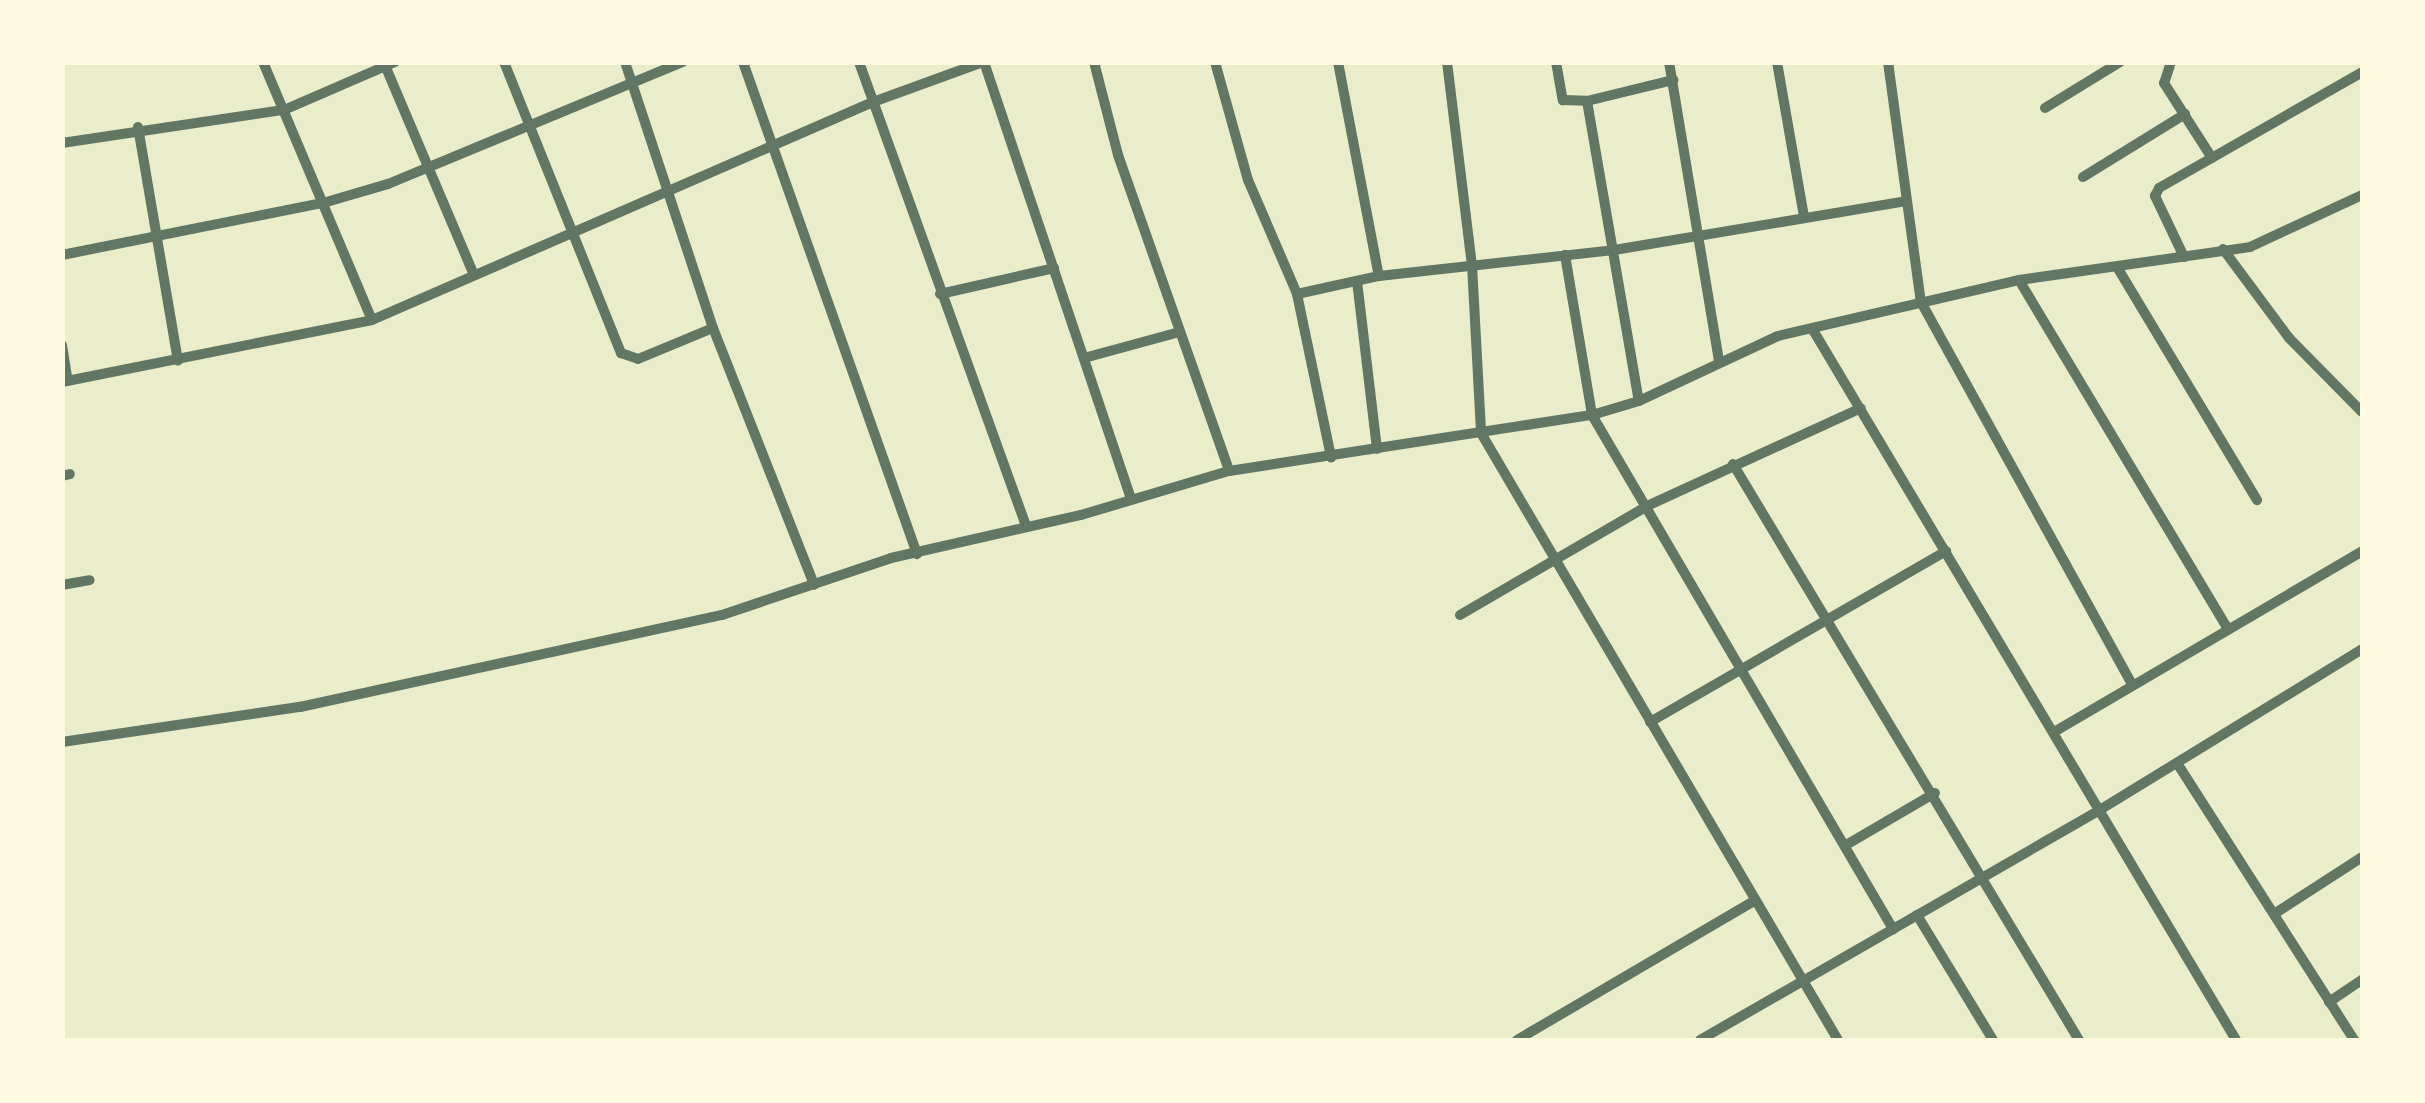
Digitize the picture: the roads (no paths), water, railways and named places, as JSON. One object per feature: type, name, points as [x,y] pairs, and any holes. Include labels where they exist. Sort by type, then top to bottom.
[{"type":"street","points":[[263,62],[372,320]]},
{"type":"street","points":[[504,62],[569,232],[626,358],[713,328]]},
{"type":"street","points":[[625,62],[671,190],[713,328],[814,585]]},
{"type":"street","points":[[62,254],[323,204],[430,170],[683,62]]},
{"type":"street","points":[[744,62],[917,554]]},
{"type":"street","points":[[859,62],[1026,528]]},
{"type":"street","points":[[62,345],[66,381],[178,362],[372,320],[873,102],[983,62],[1131,499]]},
{"type":"street","points":[[1094,62],[1118,155],[1230,471]]},
{"type":"street","points":[[1215,62],[1248,180],[1297,294],[1331,457]]},
{"type":"street","points":[[1338,62],[1380,276]]},
{"type":"street","points":[[1447,62],[1472,265],[1481,433],[1838,1040]]},
{"type":"street","points":[[1556,62],[1562,100],[1587,100],[1673,80]]},
{"type":"street","points":[[1669,62],[1719,362]]},
{"type":"street","points":[[1777,62],[1804,216]]},
{"type":"street","points":[[1888,62],[1921,302],[2132,685]]},
{"type":"street","points":[[2044,108],[2120,62]]},
{"type":"street","points":[[62,144],[138,128],[284,110],[388,64],[474,275]]},
{"type":"street","points":[[2164,66],[2185,114],[2212,158]]},
{"type":"street","points":[[2184,257],[2155,196],[2212,158],[2362,72]]},
{"type":"street","points":[[1587,100],[1639,401]]},
{"type":"street","points":[[2082,177],[2185,114]]},
{"type":"street","points":[[138,128],[178,362]]},
{"type":"street","points":[[62,742],[300,708],[722,616],[917,554],[1230,471],[1592,415],[1639,401],[1778,336],[2018,280],[2184,257],[2277,238],[2362,195]]},
{"type":"street","points":[[1297,294],[1380,276],[1614,250],[1906,201]]},
{"type":"street","points":[[2222,249],[2289,338],[2362,412]]},
{"type":"street","points":[[1565,256],[1592,415],[1744,667],[1893,928]]},
{"type":"street","points":[[2116,266],[2257,500]]},
{"type":"street","points":[[940,294],[1054,268]]},
{"type":"street","points":[[2018,280],[2227,628]]},
{"type":"street","points":[[1357,281],[1377,449]]},
{"type":"street","points":[[1813,330],[2236,1040]]},
{"type":"street","points":[[1084,358],[1180,332]]},
{"type":"street","points":[[1460,616],[1647,506],[1862,408]]},
{"type":"street","points":[[1733,464],[2079,1040]]},
{"type":"street","points":[[1650,722],[1946,551]]},
{"type":"street","points":[[2054,732],[2362,551]]},
{"type":"street","points":[[62,585],[90,580]]},
{"type":"street","points":[[1700,1040],[2098,811],[2362,649]]},
{"type":"street","points":[[2177,763],[2354,1040]]},
{"type":"street","points":[[1846,845],[1934,793]]},
{"type":"street","points":[[2274,914],[2362,858]]},
{"type":"street","points":[[1517,1040],[1754,901]]},
{"type":"street","points":[[1917,915],[1993,1040]]},
{"type":"street","points":[[2330,1002],[2362,980]]}]
